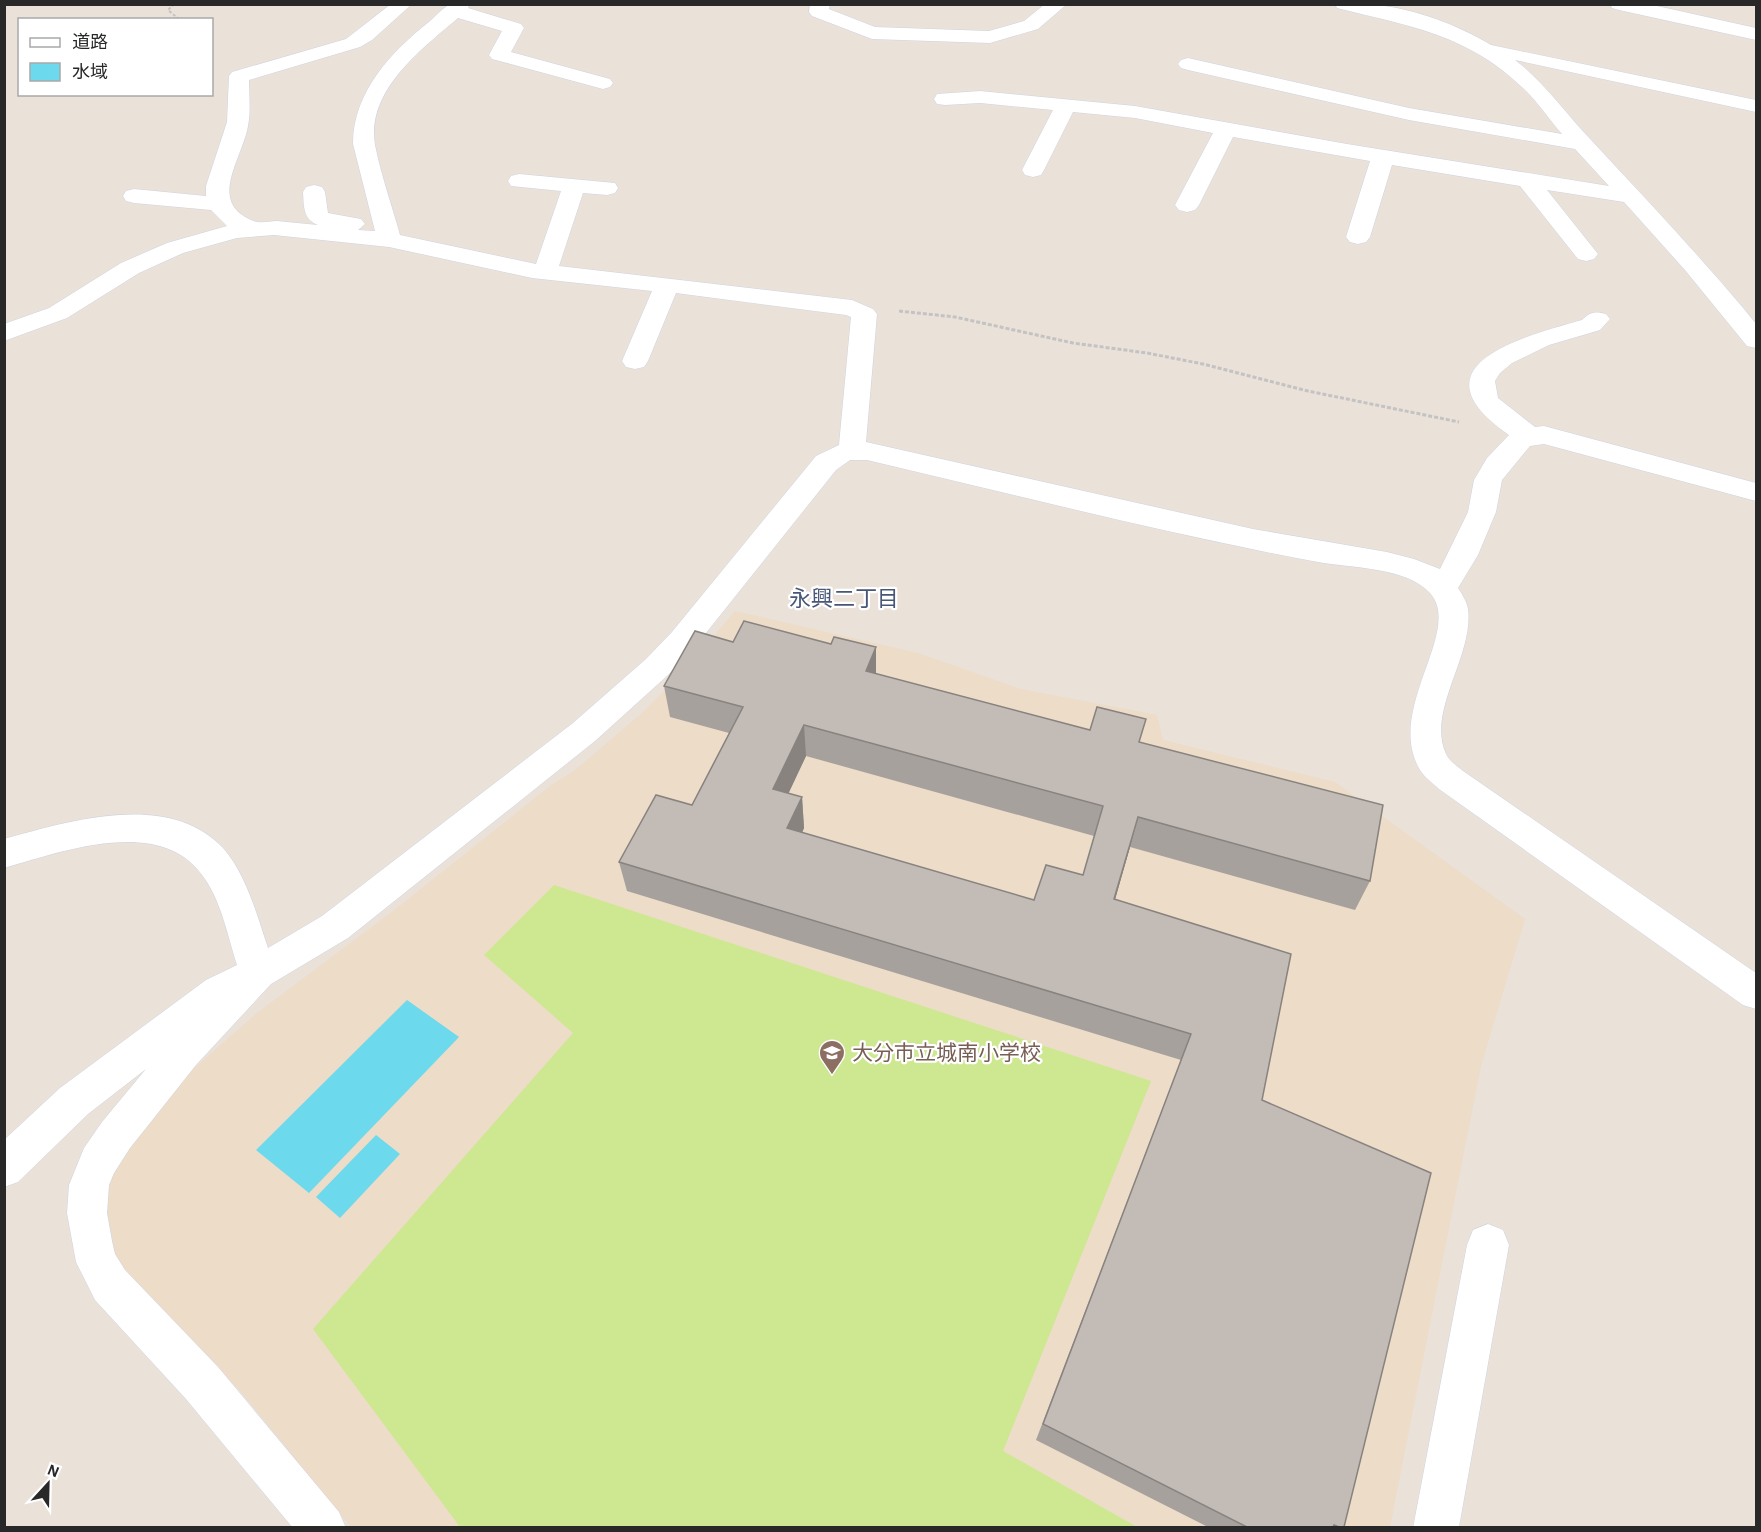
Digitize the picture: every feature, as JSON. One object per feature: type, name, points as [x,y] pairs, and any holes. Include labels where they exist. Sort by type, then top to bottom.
[{"type":"street","points":[[252,229],[234,223],[226,216],[219,204],[219,178],[238,126],[239,76],[353,43],[404,4]]},
{"type":"street","points":[[820,4],[819,12],[872,33],[990,37],[1031,24],[1058,4]]},
{"type":"street","points":[[1344,4],[1418,21],[1459,36],[1479,46],[1536,89],[1756,340]]},
{"type":"street","points":[[1619,4],[1756,34]]},
{"type":"street","points":[[387,234],[364,144],[362,129],[365,117],[370,102],[396,64],[419,40],[458,8],[514,28],[499,55],[603,83]]},
{"type":"street","points":[[1479,46],[1611,77],[1756,106]]},
{"type":"street","points":[[1188,64],[1409,114],[1582,144]]},
{"type":"street","points":[[945,99],[980,97],[1135,112],[1383,157],[1526,178],[1633,197]]},
{"type":"street","points":[[1033,170],[1067,104]]},
{"type":"street","points":[[1187,205],[1226,128]]},
{"type":"street","points":[[1358,237],[1383,157]]},
{"type":"street","points":[[1526,178],[1586,254]]},
{"type":"street","points":[[519,181],[607,188]]},
{"type":"street","points":[[545,272],[573,185]]},
{"type":"street","points":[[314,192],[317,216],[324,220],[387,234],[493,264],[857,310],[864,314],[852,450]]},
{"type":"street","points":[[134,196],[219,204]]},
{"type":"street","points":[[4,333],[58,313],[130,268],[175,248],[252,229],[274,228],[387,234]]},
{"type":"street","points":[[634,361],[667,285]]},
{"type":"street","points":[[1525,437],[1496,411],[1484,396],[1483,382],[1489,367],[1507,352],[1592,325],[1597,319]]},
{"type":"street","points":[[1443,588],[1463,555],[1482,512],[1488,480],[1497,465],[1525,437],[1544,435],[1756,492]]},
{"type":"street","points":[[4,1168],[74,1101],[171,1026],[219,992],[258,973],[335,927],[605,714],[683,640],[826,463],[837,453],[852,450],[890,456],[1262,542],[1401,566],[1431,576],[1443,588],[1453,606],[1454,624],[1426,722],[1427,749],[1433,762],[1451,780],[1756,993]]},
{"type":"street","points":[[4,854],[89,833],[123,828],[156,830],[182,838],[198,846],[220,873],[258,973]]},
{"type":"street","points":[[258,973],[183,1053],[116,1135],[98,1162],[89,1185],[87,1213],[97,1262],[110,1285],[202,1383],[323,1527]]},
{"type":"street","points":[[1437,1527],[1488,1245]]},
{"type":"path","points":[[174,4],[168,9],[177,18]]},
{"type":"path","points":[[857,310],[886,310],[955,317],[1073,343],[1148,353],[1226,369],[1308,391],[1525,437]]},
{"type":"shaded area","name":"大分市立城南小学校","points":[[735,611],[918,653],[1021,689],[1157,715],[1163,740],[1335,782],[1525,919],[1481,1066],[1390,1527],[351,1527],[241,1392],[198,1346],[137,1293],[104,1244],[106,1175],[174,1086],[257,1013],[397,908],[550,786],[575,770],[642,713],[684,671]]},
{"type":"green space","points":[[554,885],[1151,1081],[1003,1451],[1137,1527],[460,1527],[313,1329],[573,1033],[484,955]]},
{"type":"water","points":[[407,1000],[459,1037],[309,1193],[256,1150]]},
{"type":"water","points":[[376,1135],[400,1154],[340,1218],[316,1197]]},
{"type":"building","points":[[744,621],[831,644],[834,637],[876,647],[866,671],[1090,730],[1097,707],[1146,719],[1139,742],[1383,805],[1370,881],[1138,817],[1114,899],[1291,954],[1262,1100],[1431,1173],[1344,1527],[1334,1525],[1333,1527],[1247,1527],[1043,1424],[1191,1034],[619,862],[656,795],[692,805],[743,707],[664,686],[695,631],[733,642]],"holes":[[[804,725],[1103,806],[1083,875],[1046,865],[1034,900],[787,828],[802,797],[773,789]]]},
{"type":"place","name":"大分市立城南小学校","points":[[832,1076]]},
{"type":"district","name":"永興二丁目","points":[[844,598]]}]
